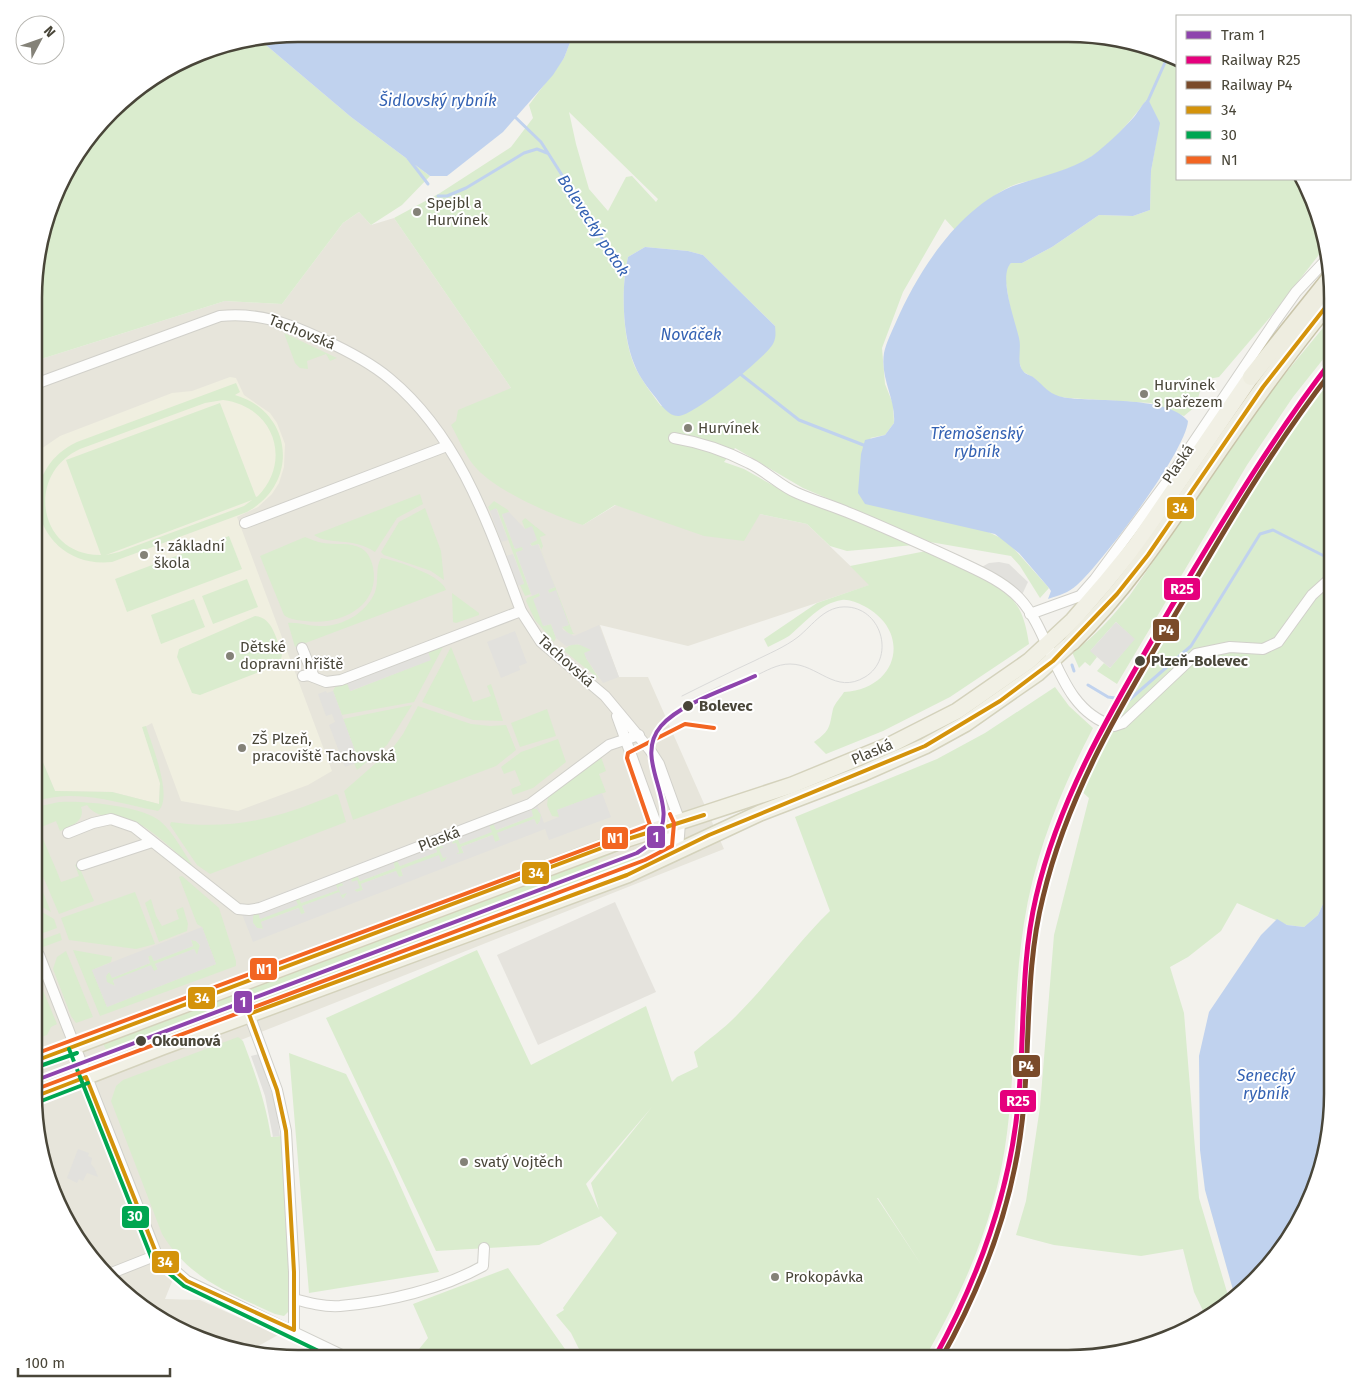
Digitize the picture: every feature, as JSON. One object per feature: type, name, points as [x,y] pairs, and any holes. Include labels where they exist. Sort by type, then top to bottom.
[{"type":"highway","points":[[1257,382],[1323,287]]},
{"type":"highway","points":[[1257,382],[1324,309]]},
{"type":"highway","name":"Plaská","points":[[1072,642],[1117,594],[1148,555],[1257,382]]},
{"type":"main road","name":"Plaská","points":[[42,1059],[624,839],[792,784],[921,730],[957,711],[992,688],[1046,646],[1106,584],[1257,382]]},
{"type":"main road","name":"Plaská","points":[[42,1094],[249,1014],[627,875],[760,813],[864,773],[925,746],[1000,701],[1053,660],[1072,642]]},
{"type":"street","name":"Plaská","points":[[1030,614],[1080,596],[1095,579],[1165,485],[1296,292],[1321,265]]},
{"type":"street","name":"Tachovská","points":[[42,382],[220,316],[256,315],[296,327],[374,366],[414,402],[447,446],[479,500],[521,612],[541,642],[596,688],[638,735]]},
{"type":"street","points":[[674,438],[694,442],[749,462],[795,492],[846,511],[982,573],[1011,590],[1030,614],[1053,660],[1078,701],[1105,723],[1118,725],[1196,654],[1230,647],[1263,649],[1278,642],[1312,595],[1324,584]]},
{"type":"street","points":[[245,523],[447,446]]},
{"type":"street","points":[[303,676],[308,675],[326,682],[340,680],[521,612]]},
{"type":"street","points":[[302,648],[314,677]]},
{"type":"street","name":"Tachovská","points":[[613,707],[658,829]]},
{"type":"street","name":"Plaská","points":[[68,833],[93,822],[111,819],[134,827],[238,909],[249,910],[260,908],[530,804],[609,745],[638,735]]},
{"type":"street","points":[[638,735],[659,764],[680,822],[678,850]]},
{"type":"street","points":[[658,829],[678,850]]},
{"type":"street","points":[[82,865],[152,842]]},
{"type":"street","points":[[42,963],[157,1255],[187,1281],[239,1307],[294,1330],[333,1350]]},
{"type":"street","points":[[249,1014],[277,1090],[286,1131],[294,1330]]},
{"type":"street","points":[[294,1299],[315,1305],[339,1306],[408,1294],[458,1280],[483,1266],[484,1248]]},
{"type":"street","points":[[115,1272],[157,1255]]},
{"type":"shaded area","points":[[359,212],[371,225],[394,218],[511,388],[583,525],[616,505],[704,534],[760,514],[807,524],[870,585],[688,646],[600,625],[619,677],[648,677],[724,849],[127,1085],[184,1252],[165,1299],[200,1300],[278,1335],[257,1347],[216,1337],[185,1324],[156,1307],[130,1287],[95,1250],[77,1222],[56,1177],[47,1144],[42,1094],[42,359],[225,301],[282,304],[343,223]]},
{"type":"shaded area","name":"1. základní škola","points":[[230,377],[236,378],[244,395],[270,413],[277,423],[285,444],[284,467],[279,483],[272,494],[258,507],[237,517],[332,771],[308,785],[238,811],[181,801],[152,723],[143,728],[160,783],[159,804],[112,792],[55,791],[42,760],[42,448],[60,436],[172,393],[192,391]]},
{"type":"shaded area","points":[[496,508],[508,540],[501,542],[490,511]]},
{"type":"shaded area","points":[[509,512],[525,529],[532,526],[537,540],[530,544],[532,546],[538,544],[555,587],[548,590],[549,593],[556,590],[569,625],[562,627],[563,630],[574,636],[599,625],[619,677],[603,683],[584,653],[591,650],[578,644],[566,646],[556,638],[551,624],[543,626],[533,599],[540,596],[539,593],[532,596],[516,552],[523,550],[522,547],[515,549],[502,514]]},
{"type":"shaded area","points":[[513,554],[524,584],[517,586],[506,556]]},
{"type":"shaded area","points":[[989,563],[1009,564],[1028,582],[1020,599],[976,570]]},
{"type":"shaded area","points":[[1116,622],[1135,639],[1110,668],[1090,651]]},
{"type":"shaded area","points":[[515,631],[527,663],[519,666],[520,670],[501,678],[487,642]]},
{"type":"shaded area","points":[[428,652],[431,660],[350,691],[347,683]]},
{"type":"shaded area","points":[[721,685],[723,688],[694,702],[692,699]]},
{"type":"shaded area","points":[[326,691],[327,693],[333,691],[359,762],[345,767],[329,725],[335,722],[332,714],[326,716],[318,694]]},
{"type":"shaded area","points":[[602,793],[611,817],[549,840],[545,829],[253,942],[240,909],[534,796],[544,823],[559,817],[557,810]],"holes":[[[531,808],[537,809],[541,815],[537,825],[534,819],[497,833],[500,840],[495,842],[493,835],[461,847],[464,853],[456,854],[459,852],[456,843],[452,844],[454,838],[457,837],[460,844],[492,832],[489,825],[493,823],[496,830],[533,816]],[[438,844],[444,847],[439,849],[443,858],[447,857],[444,861],[441,862],[439,855],[401,869],[403,876],[399,877],[396,871],[361,884],[363,890],[357,892],[354,890],[360,888],[357,880],[352,882],[351,878],[357,875],[360,881],[395,868],[393,861],[397,860],[400,866],[437,852],[435,845]],[[340,882],[344,885],[338,887],[341,895],[347,893],[343,899],[339,892],[302,906],[305,913],[301,914],[299,908],[261,922],[263,929],[257,928],[253,923],[253,916],[258,912],[260,919],[298,905],[295,898],[299,896],[301,903],[338,890],[335,883]]]},
{"type":"shaded area","points":[[615,902],[656,992],[538,1045],[497,955]]},
{"type":"shaded area","points":[[202,927],[216,964],[107,1007],[92,970]],"holes":[[[191,940],[196,941],[200,945],[197,955],[194,949],[155,964],[158,969],[154,971],[151,965],[113,980],[115,986],[107,982],[106,976],[109,972],[112,978],[150,963],[148,957],[151,955],[154,961],[193,946]]]},
{"type":"shaded area","points":[[259,1054],[276,1107],[280,1136],[273,1137],[265,1096],[251,1056]]},
{"type":"shaded area","points":[[78,1149],[89,1153],[88,1156],[92,1158],[91,1164],[98,1177],[87,1173],[83,1181],[79,1179],[77,1183],[67,1178]]},
{"type":"green space","points":[[570,42],[1067,42],[1117,47],[1150,56],[1176,67],[1176,180],[1294,180],[1310,216],[1320,254],[1272,315],[1219,377],[1203,380],[1196,406],[1184,416],[1151,403],[1068,398],[1055,396],[1043,388],[1034,378],[1022,371],[1018,358],[1005,277],[1006,268],[1011,263],[1022,263],[1052,247],[1099,215],[1133,216],[1150,210],[1151,171],[1157,137],[1146,101],[1116,136],[1089,159],[1065,170],[1012,186],[994,196],[955,230],[945,219],[903,292],[882,348],[885,384],[893,404],[894,423],[885,435],[870,438],[980,528],[1007,541],[1049,588],[1040,598],[1020,566],[1011,556],[930,542],[803,488],[735,448],[724,462],[744,469],[799,500],[839,513],[914,545],[847,551],[830,546],[807,524],[760,514],[744,541],[704,536],[615,505],[583,525],[512,495],[487,478],[469,459],[451,425],[456,421],[458,410],[511,388],[394,218],[440,193],[511,147],[533,118],[529,105],[564,58]],"holes":[[[569,112],[658,199],[656,202],[632,176],[626,177],[608,211],[589,189]],[[645,247],[688,251],[703,255],[775,326],[741,374],[698,406],[661,406],[635,367],[627,342],[624,313],[624,283],[628,257]]]},
{"type":"green space","points":[[266,45],[351,117],[430,176],[402,205],[371,225],[359,212],[343,223],[282,304],[225,301],[42,359],[43,282],[51,232],[69,185],[95,143],[130,106],[171,77],[216,56],[249,47]]},
{"type":"green space","points":[[1324,327],[1324,358],[1293,397],[1247,465],[1117,684],[1097,671],[1104,663],[1110,668],[1134,639],[1116,622],[1091,650],[1097,657],[1090,666],[1085,662],[1079,668],[1072,652],[1096,633],[1130,595],[1275,386]]},
{"type":"green space","points":[[284,333],[337,358],[330,361],[326,354],[307,361],[308,369],[300,368],[295,363]]},
{"type":"green space","points":[[236,383],[240,392],[235,395],[254,404],[269,416],[278,432],[283,449],[282,467],[276,484],[264,499],[247,512],[112,562],[86,560],[65,551],[50,536],[42,519],[42,480],[56,457],[77,442]],"holes":[[[223,400],[240,404],[254,412],[265,424],[272,437],[275,451],[274,467],[269,482],[258,496],[256,497],[220,403],[66,460],[101,555],[80,552],[64,543],[52,529],[46,512],[46,494],[51,477],[62,461],[80,449],[205,403]],[[252,500],[244,506],[119,552],[106,555]]]},
{"type":"green space","points":[[1324,383],[1324,902],[1318,915],[1304,927],[1287,925],[1237,903],[1221,931],[1188,957],[1170,967],[1184,1013],[1199,1198],[1228,1294],[1203,1311],[1194,1292],[1183,1249],[1141,1256],[1054,1245],[1016,1235],[1026,1201],[1040,1107],[1054,935],[1089,798],[1079,789],[1094,759],[1262,470],[1305,406]]},
{"type":"green space","points":[[420,494],[423,504],[397,518],[375,552],[358,544],[327,540],[314,535]]},
{"type":"green space","points":[[494,501],[509,512],[502,515],[515,549],[522,546],[523,550],[516,553],[531,594],[525,596],[520,585],[524,583],[497,509],[490,511],[488,507]]},
{"type":"green space","points":[[425,508],[441,551],[444,580],[431,571],[384,555],[381,552],[399,522]]},
{"type":"green space","points":[[525,518],[546,535],[540,537],[543,546],[541,550],[539,544],[532,546],[530,543],[537,540],[525,529],[522,521]]},
{"type":"green space","points":[[229,536],[242,569],[127,612],[115,579]]},
{"type":"green space","points":[[305,537],[323,543],[357,546],[367,554],[373,567],[374,581],[371,593],[355,611],[344,617],[318,622],[294,620],[284,615],[260,556]]},
{"type":"green space","points":[[926,551],[987,579],[1008,595],[1021,613],[1029,644],[950,697],[883,731],[826,754],[814,742],[826,731],[830,724],[834,707],[844,692],[863,688],[877,681],[887,670],[893,657],[893,643],[889,630],[879,617],[864,606],[842,600],[820,609],[789,636],[768,647],[764,639],[817,603],[869,585],[850,566]]},
{"type":"green space","points":[[381,558],[407,565],[427,574],[443,584],[446,590],[295,647],[288,623],[327,626],[352,618],[366,607],[375,592],[378,566]]},
{"type":"green space","points":[[548,567],[573,633],[575,633],[570,635],[562,627],[569,625],[556,591],[549,593],[548,590],[555,587]]},
{"type":"green space","points":[[247,579],[258,607],[213,624],[202,596]]},
{"type":"green space","points":[[452,593],[479,613],[479,615],[456,623],[453,622]]},
{"type":"green space","points":[[539,593],[540,596],[534,599],[544,626],[551,624],[556,638],[554,642],[535,620],[526,601],[527,598]]},
{"type":"green space","points":[[194,599],[205,627],[161,644],[151,615]]},
{"type":"green space","name":"Dětské dopravní hřiště","points":[[255,616],[261,617],[270,625],[282,655],[280,664],[200,695],[192,693],[177,657],[179,649]]},
{"type":"green space","points":[[572,644],[583,645],[591,650],[586,658],[599,679],[563,650]]},
{"type":"green space","points":[[444,645],[414,702],[342,715],[333,691],[335,687],[347,683],[351,691],[430,660],[428,652]]},
{"type":"green space","points":[[451,647],[473,702],[491,696],[487,686],[491,684],[503,721],[473,720],[422,702]]},
{"type":"green space","points":[[1055,687],[1069,706],[1093,728],[1060,798],[1042,847],[1029,897],[1020,949],[1010,1107],[996,1193],[966,1278],[929,1350],[580,1350],[571,1333],[556,1315],[564,1310],[563,1308],[617,1233],[601,1216],[539,1245],[436,1251],[326,1018],[477,950],[531,1065],[646,1006],[672,1082],[677,1077],[698,1067],[694,1052],[738,1014],[830,911],[795,817],[937,759],[985,733]],"holes":[[[652,1107],[591,1183],[599,1210],[586,1184]],[[877,1198],[878,1198],[922,1266]]]},
{"type":"green space","points":[[412,705],[387,745],[357,770],[354,763],[359,761],[343,719]]},
{"type":"green space","points":[[418,706],[471,724],[506,725],[516,750],[496,766],[353,820],[344,791],[392,749],[403,734]]},
{"type":"green space","points":[[547,709],[556,736],[520,747],[511,723]]},
{"type":"green space","points":[[146,726],[163,783],[164,795],[158,811],[83,796],[52,797],[42,800],[42,760],[55,791],[112,792],[159,804],[160,783],[142,727]]},
{"type":"green space","points":[[558,739],[566,762],[533,788],[513,795],[511,789],[521,785],[515,770],[504,774],[501,767],[521,752]]},
{"type":"green space","points":[[601,757],[606,771],[599,774],[606,792],[557,810],[560,817],[552,816],[547,805],[548,797]]},
{"type":"green space","points":[[336,794],[338,795],[346,822],[210,874],[197,865],[170,825],[171,822],[215,825],[255,820],[295,810]]},
{"type":"green space","points":[[59,802],[82,802],[112,805],[140,811],[160,821],[170,831],[194,868],[157,836],[133,821],[96,813],[87,805],[81,807],[81,816],[76,823],[60,831],[56,821],[42,827],[42,806]]},
{"type":"green space","points":[[530,808],[537,809],[541,815],[537,825],[534,819],[498,833],[500,840],[495,842],[492,835],[461,847],[464,854],[456,854],[459,852],[456,843],[451,844],[454,838],[457,837],[460,844],[491,832],[489,825],[494,823],[497,830],[533,816]]},
{"type":"green space","points":[[42,835],[61,882],[79,876],[75,865],[78,864],[94,901],[59,914],[42,874]]},
{"type":"green space","points":[[438,844],[444,847],[443,858],[447,856],[446,861],[441,863],[439,856],[401,870],[403,876],[399,877],[396,871],[361,884],[363,890],[357,892],[354,890],[359,888],[357,881],[351,882],[351,880],[357,874],[360,881],[395,868],[393,861],[397,860],[400,866],[437,852],[435,845]]},
{"type":"green space","points":[[630,846],[598,860],[601,871],[640,855],[631,864],[228,1017],[224,1007],[107,1051],[102,1042]]},
{"type":"green space","points":[[182,876],[219,908],[236,966],[100,1016],[73,950],[112,957],[111,962],[92,970],[107,1007],[216,964],[202,927],[197,924],[179,877]]},
{"type":"green space","points":[[342,882],[347,893],[341,899],[339,893],[302,906],[305,913],[301,915],[298,908],[261,922],[264,929],[257,928],[253,923],[253,916],[258,911],[260,919],[297,904],[295,898],[299,896],[301,903],[338,890],[335,883]]},
{"type":"green space","points":[[42,890],[51,912],[42,907]]},
{"type":"green space","points":[[135,892],[155,944],[136,949],[69,940],[61,918]]},
{"type":"green space","points":[[151,899],[156,916],[162,926],[179,919],[176,910],[183,907],[188,924],[187,931],[159,942],[145,903]]},
{"type":"green space","points":[[42,912],[54,919],[57,928],[42,933]]},
{"type":"green space","points":[[60,933],[62,940],[42,947],[42,939]]},
{"type":"green space","points":[[191,940],[200,945],[197,955],[194,949],[155,964],[158,970],[154,971],[151,966],[113,981],[115,986],[106,982],[106,976],[110,971],[112,978],[150,963],[148,956],[152,955],[154,961],[193,946]]},
{"type":"green space","points":[[66,951],[93,1017],[76,1023],[71,1016],[53,969],[57,957]]},
{"type":"green space","points":[[42,988],[57,1024],[51,1027],[47,1035],[42,1037]]},
{"type":"green space","points":[[238,1037],[243,1041],[256,1076],[271,1137],[281,1136],[291,1298],[290,1310],[284,1316],[275,1314],[242,1299],[212,1283],[185,1263],[173,1249],[162,1234],[111,1101],[116,1086],[123,1080]]},
{"type":"green space","points":[[289,1053],[346,1074],[390,1163],[439,1272],[309,1293]]},
{"type":"green space","points":[[50,1074],[54,1081],[42,1085],[42,1077]]},
{"type":"green space","points":[[508,1268],[566,1350],[418,1350],[428,1338],[413,1304]]},
{"type":"water","name":"Šidlovský rybník","points":[[299,42],[570,42],[564,58],[553,75],[503,132],[447,176],[430,176],[351,117],[266,45]]},
{"type":"water","name":"Třemošenský rybník","points":[[1148,99],[1160,123],[1151,171],[1150,210],[1133,216],[1099,215],[1052,247],[1022,263],[1011,263],[1007,269],[1007,288],[1020,342],[1019,360],[1024,372],[1033,377],[1048,391],[1061,397],[1132,402],[1165,407],[1178,413],[1188,421],[1184,436],[1159,480],[1105,554],[1074,588],[1064,594],[1048,599],[1051,591],[1049,588],[1019,553],[995,534],[865,504],[858,493],[861,454],[865,440],[885,435],[894,423],[893,406],[884,372],[885,349],[896,322],[917,281],[945,240],[979,206],[998,193],[1066,169],[1092,156],[1134,117]]},
{"type":"water","name":"Nováček","points":[[645,247],[688,251],[703,255],[775,326],[774,340],[764,355],[699,407],[679,416],[672,415],[666,410],[644,383],[635,366],[627,341],[624,283],[628,257]]},
{"type":"water","name":"Senecký rybník","points":[[1324,902],[1324,1094],[1319,1144],[1310,1177],[1289,1222],[1271,1250],[1233,1290],[1205,1190],[1200,1150],[1199,1056],[1209,1012],[1261,935],[1277,919],[1287,925],[1304,927],[1318,915]]},
{"type":"waterway","points":[[1147,103],[1165,62]]},
{"type":"waterway","name":"Bolevecký potok","points":[[514,116],[541,142],[626,276]]},
{"type":"waterway","points":[[438,196],[447,196],[466,188],[524,153],[537,149],[547,153]]},
{"type":"waterway","points":[[408,158],[428,184]]},
{"type":"waterway","name":"Bolevecký potok","points":[[739,373],[799,420],[866,446]]},
{"type":"waterway","name":"Bolevecký potok","points":[[1088,685],[1108,697],[1129,700],[1191,646],[1260,534],[1273,530],[1324,556]]},
{"type":"waterway","name":"Bolevecký potok","points":[[1072,665],[1074,671]]},
{"type":"tram line","points":[[682,696],[788,644],[826,612],[833,609],[848,607],[860,610],[870,617],[877,626],[881,636],[882,648],[880,659],[874,669],[865,677],[854,682],[835,681],[800,665],[790,664],[776,666],[755,676]]},
{"type":"tram line","name":"1","points":[[42,1078],[637,853],[655,839],[662,826],[664,812],[651,754],[653,740],[661,726],[680,710],[705,697],[755,676]]},
{"type":"rail line","name":"R25","points":[[939,1350],[978,1267],[999,1204],[1007,1172],[1014,1139],[1018,1105],[1027,948],[1036,897],[1046,859],[1060,821],[1092,748],[1170,609],[1267,451],[1324,371]]},
{"type":"rail line","name":"P4","points":[[946,1350],[985,1267],[1007,1203],[1020,1136],[1024,1102],[1031,973],[1038,922],[1054,858],[1067,820],[1118,712],[1158,643],[1270,457],[1324,382]]},
{"type":"transit line","name":"34","points":[[42,1094],[86,1077],[157,1255],[187,1281],[294,1330],[294,1272],[286,1131],[277,1090],[249,1014],[627,875],[709,835],[925,746],[1000,701],[1053,661],[1117,594],[1148,555],[1263,387],[1324,309]]},
{"type":"transit line","name":"N1","points":[[42,1051],[650,825],[627,758],[628,753],[685,724],[714,728]]},
{"type":"transit line","name":"N1","points":[[42,1087],[645,860],[672,846],[674,823],[670,814]]},
{"type":"transit line","name":"34","points":[[42,1058],[615,843],[704,815]]},
{"type":"transit line","name":"30","points":[[69,1049],[152,1259],[184,1286],[316,1350]]},
{"type":"transit line","name":"30","points":[[42,1065],[77,1053]]},
{"type":"transit line","name":"30","points":[[42,1101],[88,1083]]},
{"type":"place","name":"Spejbl a Hurvínek","points":[[417,212]]},
{"type":"place","name":"Hurvínek s pařezem","points":[[1144,394]]},
{"type":"place","name":"Hurvínek","points":[[688,428]]},
{"type":"place","name":"1. základní škola","points":[[144,555]]},
{"type":"place","name":"Dětské dopravní hřiště","points":[[230,656]]},
{"type":"place","name":"Plzeň-Bolevec","points":[[1140,661]]},
{"type":"place","name":"Bolevec","points":[[688,706]]},
{"type":"place","name":"ZŠ Plzeň, pracoviště Tachovská","points":[[242,748]]},
{"type":"place","name":"Okounová","points":[[141,1041]]},
{"type":"place","name":"svatý Vojtěch","points":[[464,1162]]},
{"type":"place","name":"Prokopávka","points":[[775,1277]]}]
